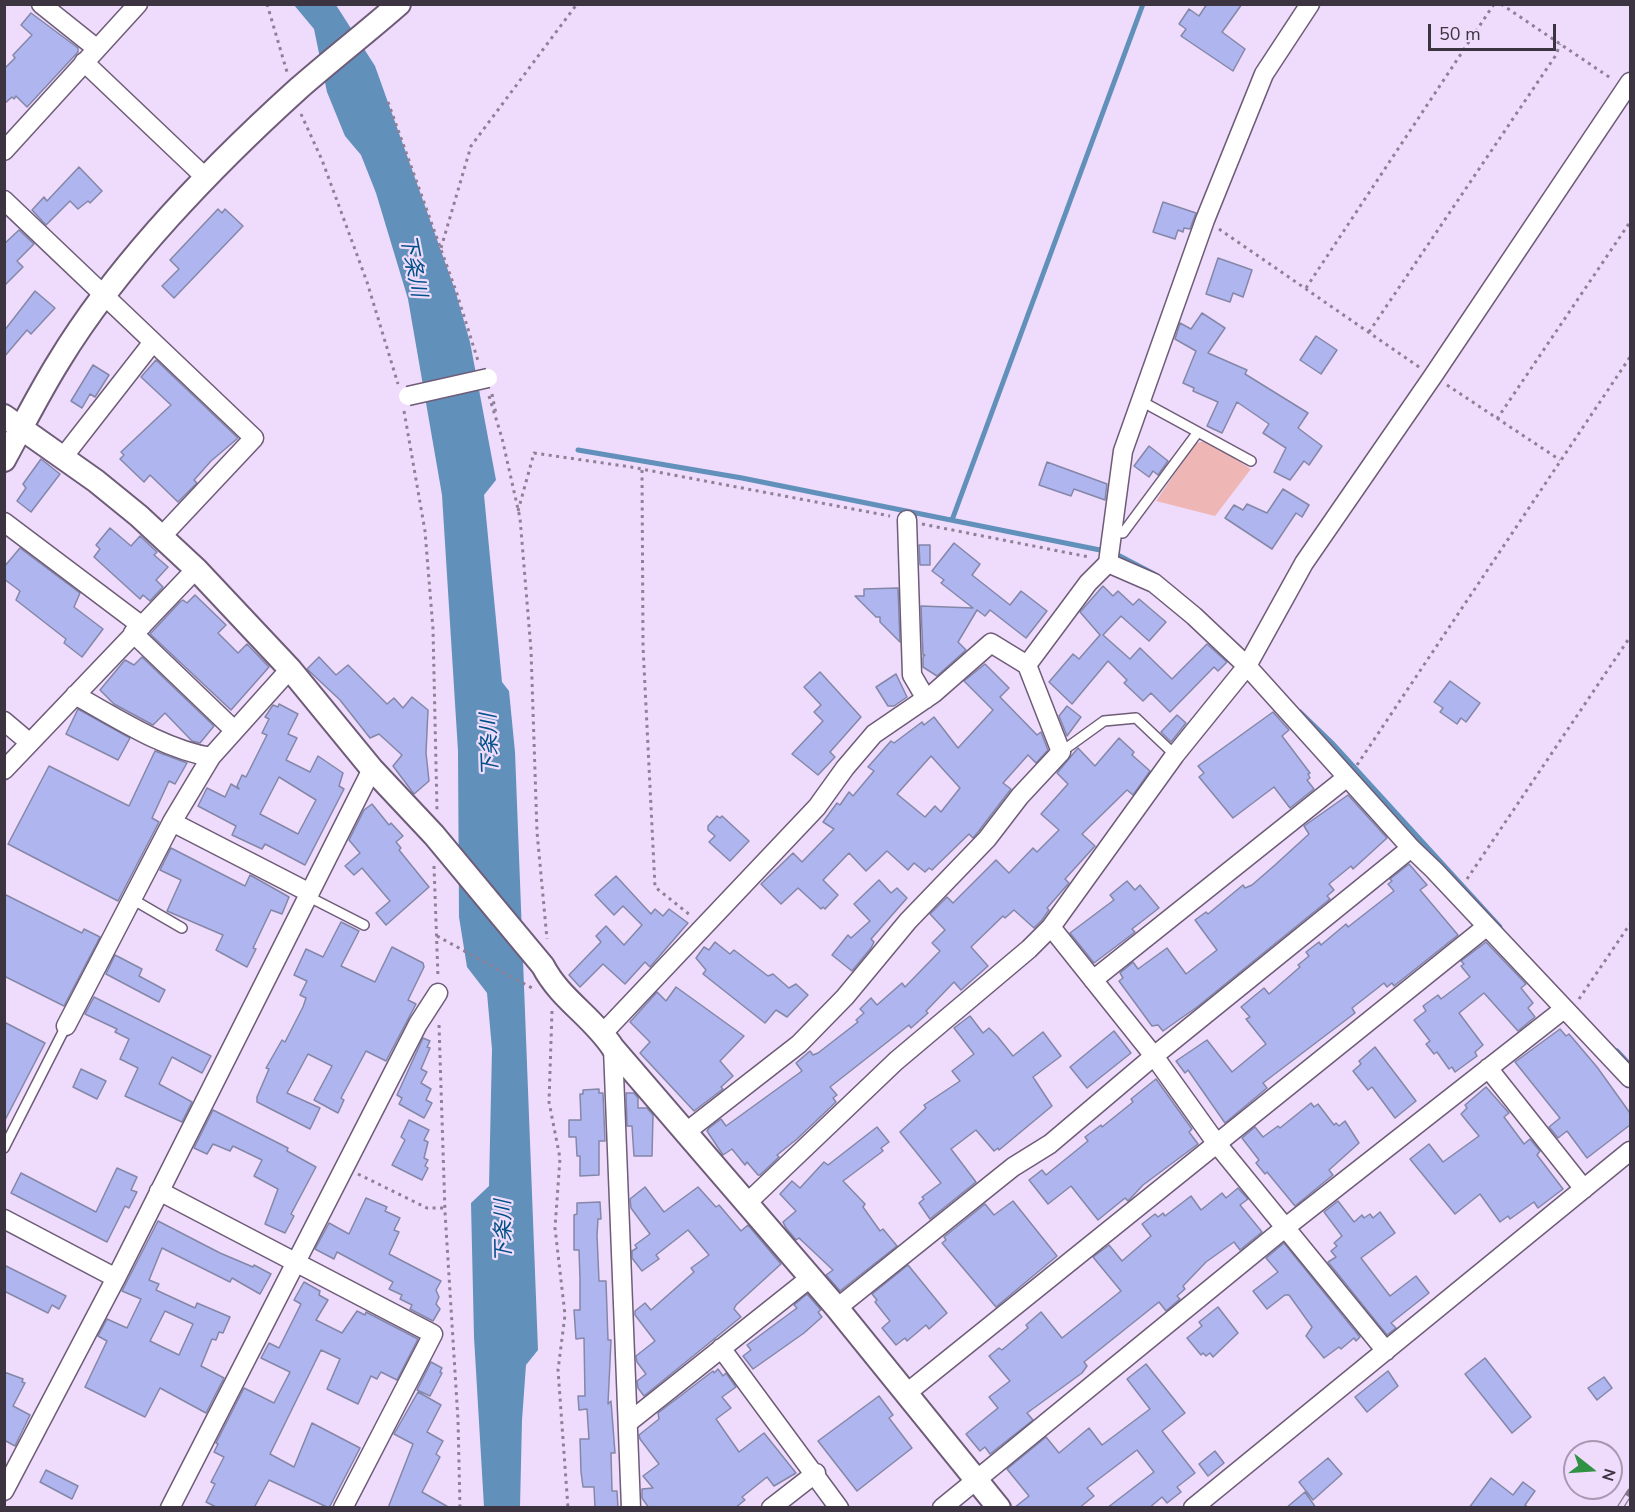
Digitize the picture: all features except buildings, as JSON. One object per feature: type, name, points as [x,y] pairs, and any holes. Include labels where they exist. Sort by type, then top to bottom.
[{"type":"street","points":[[42,4],[96,48]]},
{"type":"street","points":[[4,151],[138,4]]},
{"type":"street","points":[[4,460],[13,422],[106,296],[206,178],[292,87],[375,26],[399,4]]},
{"type":"street","points":[[1027,665],[1088,583],[1108,563],[1124,451],[1205,220],[1264,74],[1310,4]]},
{"type":"street","points":[[84,62],[206,178]]},
{"type":"street","points":[[747,1203],[896,1061],[1029,949],[1051,927],[1175,755],[1246,666],[1304,563],[1433,376],[1628,85]]},
{"type":"street","points":[[4,200],[254,438],[161,537]]},
{"type":"street","points":[[64,456],[153,342]]},
{"type":"street","points":[[405,397],[486,380]]},
{"type":"street","points":[[13,422],[64,456],[161,537],[196,569],[290,669],[372,769],[434,835],[544,971],[608,1040],[908,1392],[999,1508]]},
{"type":"street","points":[[908,520],[912,675],[926,699]]},
{"type":"street","points":[[4,522],[138,630],[233,729]]},
{"type":"street","points":[[1108,563],[1154,583],[1194,616],[1246,666],[1411,848],[1630,1078]]},
{"type":"street","points":[[4,770],[196,569]]},
{"type":"street","points":[[631,1508],[629,1422],[608,1040],[704,926],[818,807],[845,768],[874,734],[926,699],[991,643],[1027,665],[1060,752],[1020,795],[987,839],[908,921],[845,997],[799,1044],[686,1132]]},
{"type":"street","points":[[66,1026],[172,822],[211,757],[233,729],[290,669]]},
{"type":"street","points":[[75,695],[192,754],[211,757]]},
{"type":"street","points":[[4,721],[30,742]]},
{"type":"street","points":[[4,1491],[116,1278],[372,769]]},
{"type":"street","points":[[1093,980],[1347,778]]},
{"type":"street","points":[[172,822],[310,893]]},
{"type":"street","points":[[837,1308],[1013,1167],[1050,1144],[1154,1056],[1411,848]]},
{"type":"street","points":[[1051,927],[1154,1056],[1217,1144],[1386,1351]]},
{"type":"street","points":[[908,1392],[1486,927]]},
{"type":"street","points":[[170,1508],[418,1024],[438,993]]},
{"type":"street","points":[[942,1508],[1286,1227],[1564,1009]]},
{"type":"street","points":[[1488,1068],[1584,1189]]},
{"type":"street","points":[[1193,1508],[1630,1151]]},
{"type":"street","points":[[159,1191],[433,1334],[343,1508]]},
{"type":"street","points":[[4,1219],[116,1278]]},
{"type":"street","points":[[629,1422],[810,1278]]},
{"type":"street","points":[[721,1348],[816,1473],[820,1485],[838,1508]]},
{"type":"street","points":[[771,1508],[816,1473]]},
{"type":"lane","points":[[1141,401],[1251,461]]},
{"type":"lane","points":[[1111,532],[1123,533],[1198,432]]},
{"type":"lane","points":[[1060,752],[1104,721],[1136,718],[1175,755]]},
{"type":"lane","points":[[310,893],[315,900],[364,925]]},
{"type":"lane","points":[[132,899],[182,928]]},
{"type":"lane","points":[[4,1148],[66,1026]]},
{"type":"path","points":[[267,4],[292,87],[367,282],[405,397],[425,531],[433,629],[438,807],[434,835],[438,993],[445,1208],[458,1420],[460,1508]]},
{"type":"path","points":[[441,250],[471,146],[577,4]]},
{"type":"path","points":[[1306,289],[1494,4]]},
{"type":"path","points":[[1501,4],[1560,44],[1628,85]]},
{"type":"path","points":[[1369,333],[1556,55],[1560,44]]},
{"type":"path","points":[[388,102],[486,380],[502,436],[518,512],[531,650],[549,1102],[560,1158],[555,1228],[565,1315],[558,1370],[568,1508]]},
{"type":"path","points":[[1205,220],[1560,460]]},
{"type":"path","points":[[1497,419],[1630,222]]},
{"type":"path","points":[[1347,778],[1630,357]]},
{"type":"path","points":[[486,380],[502,436]]},
{"type":"path","points":[[518,512],[534,453],[642,470],[908,520],[949,531],[1071,552],[1108,563]]},
{"type":"path","points":[[642,470],[643,646],[654,887],[704,926]]},
{"type":"path","points":[[1455,893],[1471,874],[1630,637]]},
{"type":"path","points":[[1564,1009],[1580,998],[1630,924]]},
{"type":"path","points":[[437,936],[445,942],[544,971]]},
{"type":"path","points":[[345,1167],[427,1208],[445,1208]]},
{"type":"shaded area","points":[[1206,440],[1251,469],[1215,516],[1156,501],[1195,444]]},
{"type":"water","name":"下条川","points":[[294,5],[336,5],[375,66],[455,290],[470,342],[496,480],[484,495],[502,682],[509,691],[515,752],[538,1350],[526,1365],[520,1507],[484,1507],[474,1337],[471,1203],[489,1186],[492,1049],[487,993],[467,967],[459,917],[458,751],[442,495],[408,299],[376,193],[361,155],[345,136],[327,92],[314,29]]},
{"type":"waterway","points":[[952,520],[1143,4]]},
{"type":"waterway","points":[[578,450],[742,478],[1105,551]]},
{"type":"waterway","points":[[1114,553],[1154,574]]},
{"type":"waterway","points":[[1300,712],[1332,743],[1500,927]]},
{"type":"waterway","points":[[1617,1051],[1630,1065]]},
{"type":"railway","points":[[1620,1508],[1630,1492]]}]
